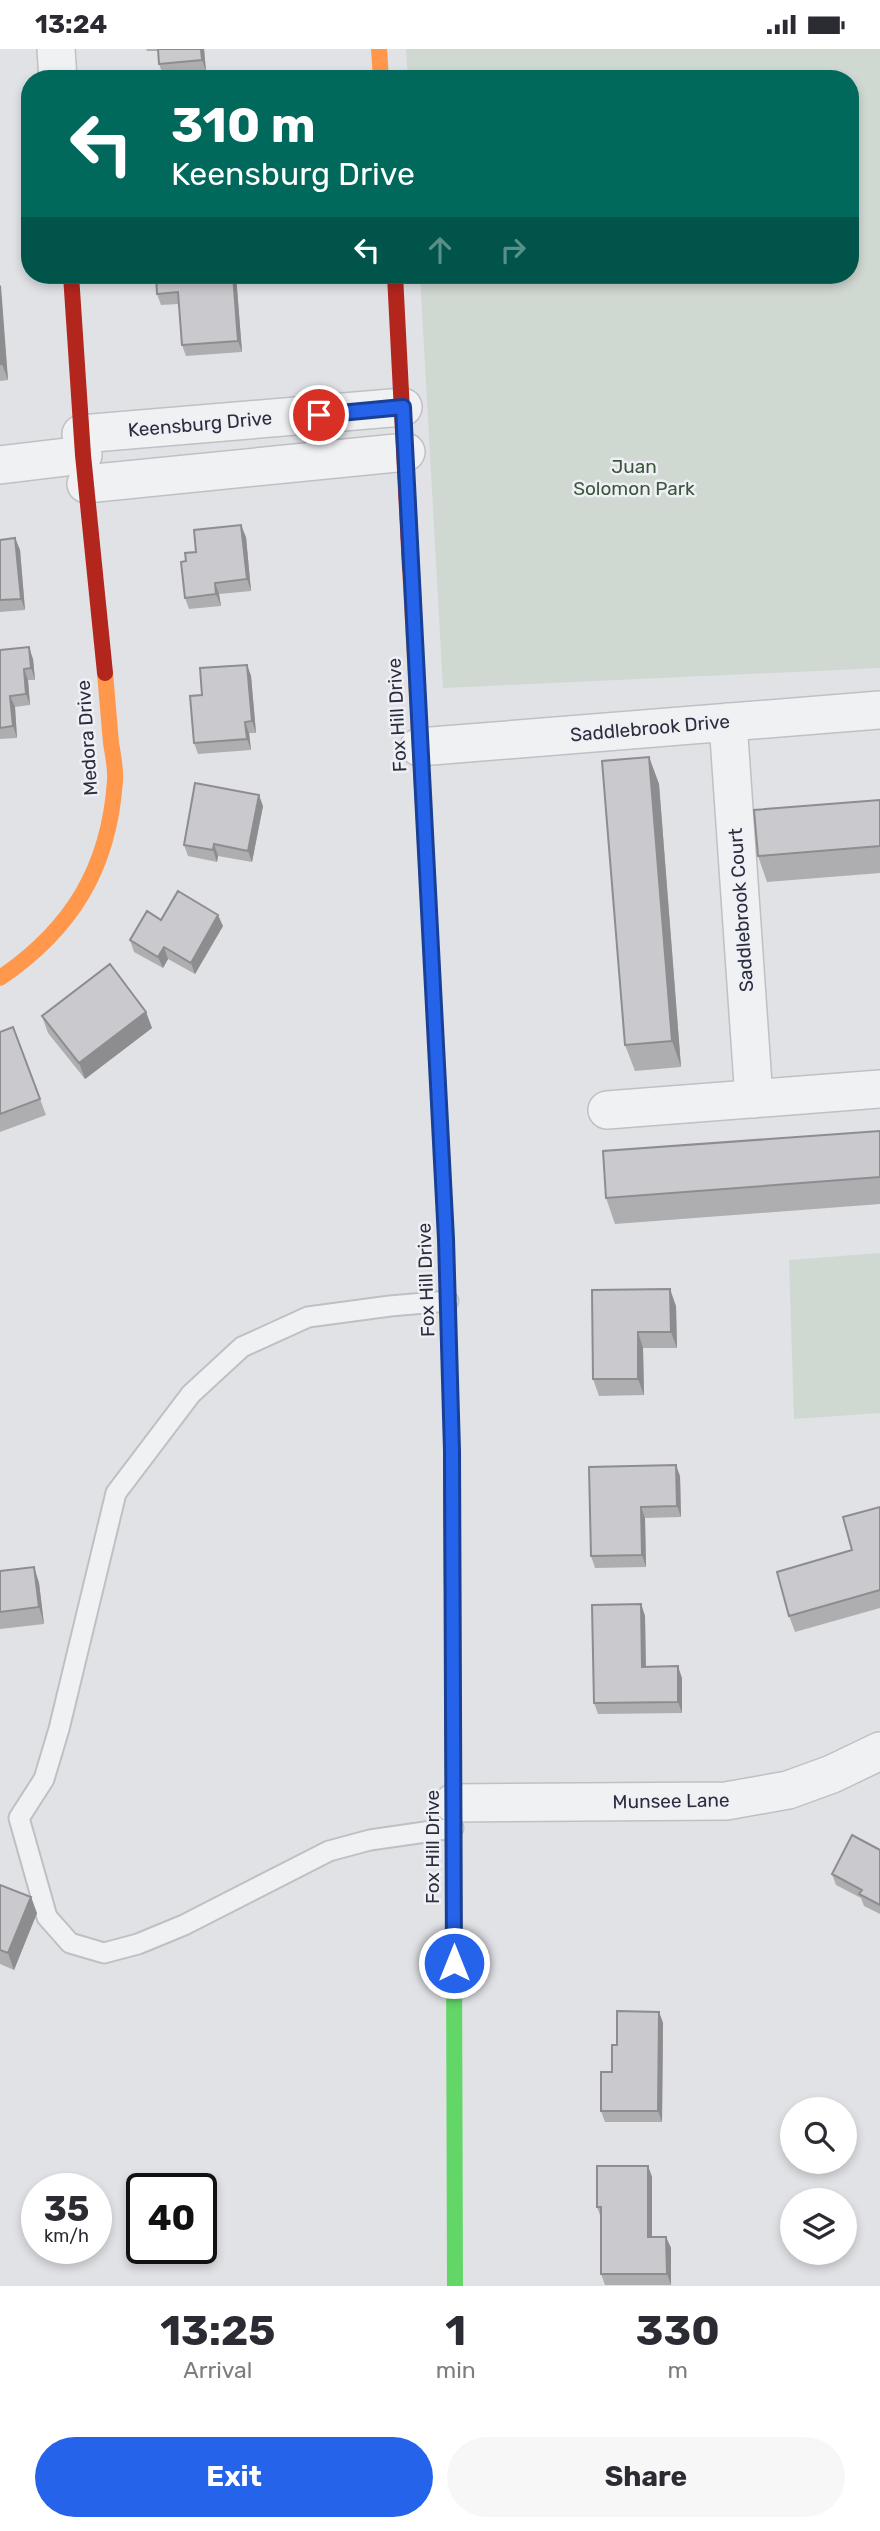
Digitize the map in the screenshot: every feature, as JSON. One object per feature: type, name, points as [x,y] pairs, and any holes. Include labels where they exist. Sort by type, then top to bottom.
[{"type":"street","points":[[56,49],[57,70]]},
{"type":"street","points":[[379,49],[380,70]]},
{"type":"street","name":"Medora Drive","points":[[0,978],[34,954],[71,914],[92,880],[107,841],[115,779],[83,458],[72,284]]},
{"type":"street","name":"Fox Hill Drive","points":[[396,284],[440,1094],[448,1301],[452,1451],[455,2286]]},
{"type":"street","name":"Keensburg Drive","points":[[83,458],[403,407]]},
{"type":"street","name":"Keensburg Drive","points":[[0,465],[83,458],[406,451]]},
{"type":"street","name":"Saddlebrook Drive","points":[[419,747],[880,710]]},
{"type":"street","name":"Saddlebrook Court","points":[[728,722],[754,1098]]},
{"type":"street","points":[[607,1109],[880,1089]]},
{"type":"street","name":"Munsee Lane","points":[[453,1815],[734,1801],[788,1790],[832,1774],[880,1751]]},
{"type":"lane","points":[[448,1301],[390,1305],[308,1317],[242,1347],[191,1394],[116,1493],[59,1729],[44,1779],[19,1818],[47,1917],[70,1943],[104,1954],[138,1944],[184,1925],[329,1851],[453,1815]]},
{"type":"green space","name":"Juan Solomon Park","points":[[406,49],[880,49],[880,668],[443,688],[421,284],[859,284],[859,70],[407,70]]},
{"type":"green space","points":[[880,1253],[880,1413],[794,1419],[789,1260]]},
{"type":"building","points":[[158,49],[201,49],[202,60],[159,64]]},
{"type":"building","points":[[156,284],[234,284],[238,341],[182,345],[178,292],[157,294]]},
{"type":"building","points":[[241,525],[247,579],[215,583],[216,594],[185,598],[181,562],[186,561],[185,553],[196,552],[194,530]]},
{"type":"building","points":[[15,538],[21,599],[0,600],[0,540]]},
{"type":"building","points":[[29,647],[31,668],[24,669],[26,694],[10,696],[13,726],[0,728],[0,650]]},
{"type":"building","points":[[247,665],[252,721],[245,722],[247,739],[194,743],[190,696],[202,695],[200,668]]},
{"type":"building","points":[[649,757],[672,1041],[625,1045],[602,761]]},
{"type":"building","points":[[195,783],[259,795],[248,851],[214,844],[213,850],[184,845]]},
{"type":"building","points":[[880,800],[880,846],[758,856],[754,810]]},
{"type":"building","points":[[178,891],[218,915],[191,963],[164,947],[158,957],[130,940],[147,911],[161,920]]},
{"type":"building","points":[[110,964],[146,1012],[79,1063],[42,1016]]},
{"type":"building","points":[[13,1027],[40,1099],[0,1114],[0,1032]]},
{"type":"building","points":[[880,1131],[880,1177],[606,1198],[603,1151]]},
{"type":"building","points":[[670,1289],[671,1332],[638,1332],[638,1379],[593,1379],[592,1290]]},
{"type":"building","points":[[676,1465],[677,1506],[641,1507],[642,1555],[591,1556],[589,1467]]},
{"type":"building","points":[[880,1507],[880,1590],[789,1616],[777,1572],[852,1550],[843,1517]]},
{"type":"building","points":[[34,1567],[39,1607],[0,1612],[0,1571]]},
{"type":"building","points":[[641,1604],[642,1667],[678,1666],[678,1702],[594,1703],[592,1605]]},
{"type":"building","points":[[852,1835],[880,1850],[880,1905],[859,1894],[862,1890],[832,1874]]},
{"type":"building","points":[[0,1885],[31,1897],[8,1953],[0,1950]]},
{"type":"building","points":[[617,2011],[659,2012],[658,2111],[601,2111],[601,2072],[612,2072],[612,2045],[617,2045]]},
{"type":"building","points":[[597,2166],[648,2166],[648,2237],[666,2237],[667,2274],[601,2274],[601,2207],[597,2207]]},
{"type":"traffic: fast","points":[[430,934],[446,1239],[451,1412]]},
{"type":"traffic: fast","points":[[454,1956],[455,2286]]},
{"type":"traffic: slow","points":[[379,49],[380,70]]},
{"type":"traffic: slow","points":[[410,568],[430,934]]},
{"type":"traffic: slow","points":[[0,978],[48,939],[66,917],[82,894],[105,842],[115,776],[105,673]]},
{"type":"traffic: jam","points":[[72,284],[83,455],[105,673]]},
{"type":"traffic: jam","points":[[395,284],[410,568]]},
{"type":"traffic: jam","points":[[451,1412],[454,1956]]},
{"type":"route","points":[[319,415],[403,407],[446,1239],[452,1451],[454,1963]]}]
